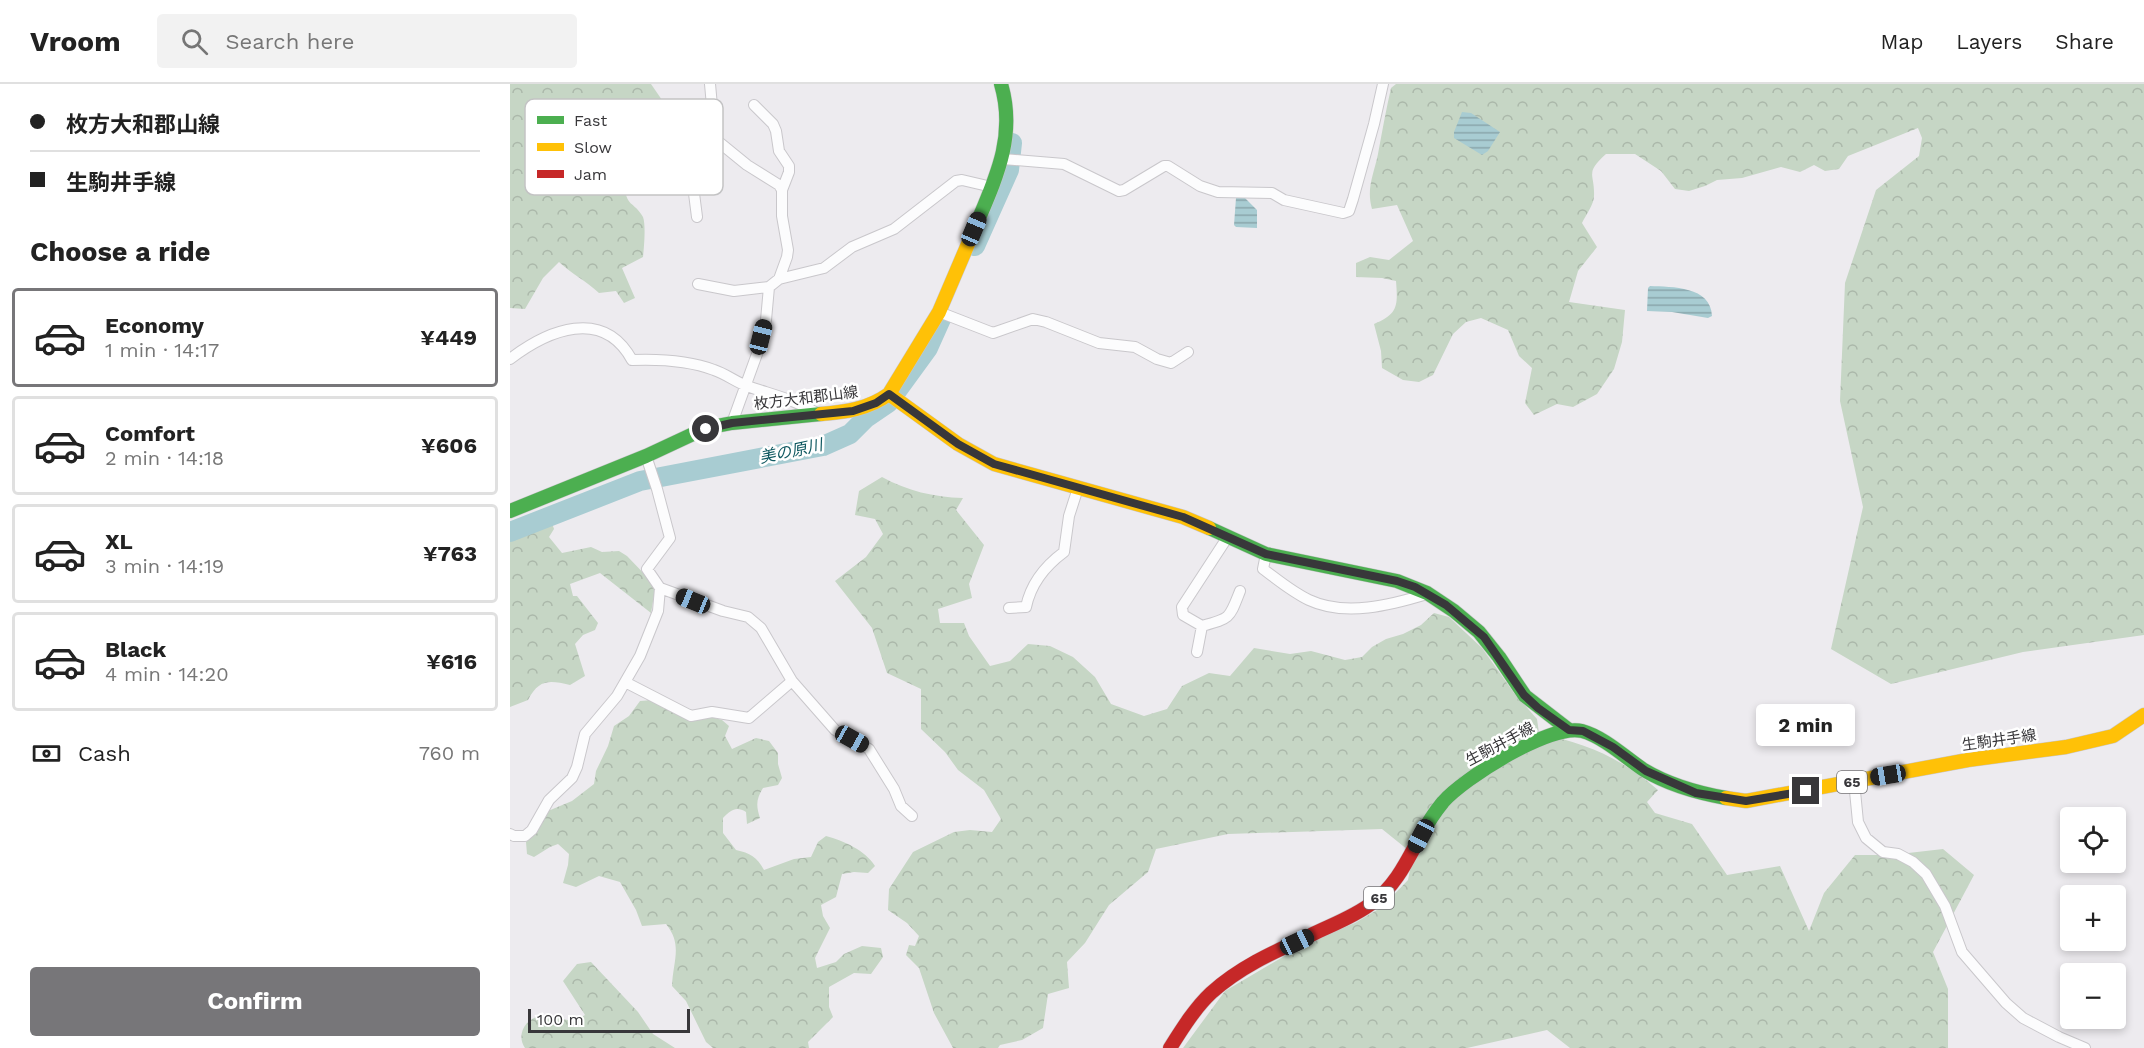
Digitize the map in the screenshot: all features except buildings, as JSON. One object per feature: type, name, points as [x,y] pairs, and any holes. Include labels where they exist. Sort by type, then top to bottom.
[{"type":"main road","points":[[1001,84],[1005,116],[1003,159],[939,312],[894,398],[958,444],[994,464],[1183,517],[1266,554],[1397,581],[1427,594],[1446,605],[1484,637],[1524,695],[1569,730]]},
{"type":"main road","name":"枚方大和郡山線","points":[[510,511],[706,429],[732,423],[820,415],[864,408],[894,398]]},
{"type":"main road","name":"生駒井手線","points":[[1170,1048],[1185,1024],[1210,994],[1235,974],[1259,959],[1352,916],[1373,903],[1389,888],[1403,869],[1430,819],[1444,801],[1462,784],[1483,769],[1534,742],[1569,730],[1583,731],[1613,747],[1646,771],[1696,793],[1746,801],[1968,760],[2066,747],[2113,736],[2144,715]]},
{"type":"street","points":[[710,84],[711,99]]},
{"type":"street","points":[[1003,159],[1064,164],[1119,191],[1164,166],[1168,166],[1200,186],[1218,192],[1272,193],[1284,200],[1343,213],[1349,211],[1353,199],[1383,84]]},
{"type":"street","points":[[754,105],[773,124],[779,151],[789,166],[782,190],[782,216],[788,250],[779,279]]},
{"type":"street","points":[[723,145],[747,165],[779,185],[782,190]]},
{"type":"street","points":[[698,284],[734,291],[769,287],[779,279],[824,268],[852,247],[894,229],[956,181],[962,180],[992,187]]},
{"type":"street","points":[[695,195],[698,217]]},
{"type":"street","points":[[732,423],[757,354],[766,320],[769,287]]},
{"type":"street","points":[[939,312],[993,333],[1033,320],[1046,322],[1099,343],[1135,347],[1157,359],[1171,363],[1188,352]]},
{"type":"street","points":[[510,359],[543,337],[574,328],[591,328],[616,339],[632,360],[694,364],[715,370],[746,385],[808,407],[820,415]]},
{"type":"street","points":[[646,456],[670,538],[646,569],[660,588],[723,611],[748,617],[761,628],[792,681],[835,730],[869,749],[894,789],[901,806],[912,816]]},
{"type":"street","points":[[1009,608],[1026,607],[1029,591],[1037,579],[1052,561],[1064,552],[1069,516],[1078,488]]},
{"type":"street","points":[[1227,538],[1182,607],[1182,615],[1202,626],[1224,620],[1230,615],[1240,591]]},
{"type":"street","points":[[1266,554],[1263,568],[1311,601],[1358,609],[1427,594]]},
{"type":"street","points":[[510,834],[525,836],[532,830],[549,800],[572,778],[585,734],[617,696],[640,656],[658,611],[660,588]]},
{"type":"street","points":[[1197,652],[1202,626]]},
{"type":"street","points":[[625,682],[691,716],[712,712],[749,718],[792,681]]},
{"type":"street","points":[[1854,781],[1858,822],[1866,838],[1883,852],[1898,854],[1913,862],[1926,874],[1945,906],[1962,952],[2006,1003],[2023,1018],[2085,1048]]},
{"type":"green space","points":[[510,84],[651,84],[661,99],[525,99],[525,195],[626,195],[643,217],[644,225],[643,257],[622,268],[635,298],[624,303],[616,291],[599,293],[559,262],[543,278],[525,309],[510,308]]},
{"type":"green space","points":[[1396,84],[2144,84],[2144,635],[2023,652],[1891,684],[1831,649],[1863,507],[1840,401],[1845,283],[1876,190],[1919,156],[1922,138],[1918,128],[1848,156],[1839,169],[1825,171],[1814,165],[1800,172],[1781,167],[1742,178],[1717,180],[1689,191],[1675,189],[1661,171],[1635,154],[1606,154],[1593,170],[1594,199],[1582,223],[1597,247],[1578,271],[1569,302],[1625,310],[1622,342],[1614,369],[1597,394],[1573,407],[1557,404],[1534,415],[1525,403],[1532,368],[1519,356],[1508,330],[1481,318],[1466,322],[1453,334],[1433,375],[1419,382],[1403,380],[1382,368],[1381,351],[1374,324],[1388,317],[1395,308],[1396,281],[1356,277],[1356,263],[1370,257],[1389,260],[1413,241],[1397,205],[1372,209],[1370,201],[1371,181],[1389,96],[1391,88]]},
{"type":"green space","points":[[882,477],[921,492],[963,498],[956,510],[984,545],[969,584],[972,598],[938,609],[940,623],[964,623],[969,636],[990,666],[1010,661],[1028,644],[1050,646],[1073,657],[1095,677],[1111,704],[1144,716],[1167,709],[1182,686],[1209,673],[1230,676],[1254,648],[1290,654],[1311,651],[1345,660],[1362,657],[1372,647],[1386,639],[1421,625],[1434,613],[1449,617],[1482,648],[1514,693],[1537,719],[1539,733],[1602,753],[1644,779],[1658,790],[1647,802],[1655,813],[1692,824],[1727,875],[1780,866],[1809,931],[1824,893],[1855,855],[1891,855],[1943,849],[1974,875],[1933,952],[1948,989],[1948,1048],[1570,1048],[1547,1030],[1467,1048],[1183,1048],[1225,991],[1310,941],[1355,923],[1382,907],[1408,880],[1413,854],[1382,829],[1228,834],[1156,849],[1148,872],[1109,905],[1085,943],[1067,962],[1069,988],[1048,994],[1043,1028],[1022,1040],[1000,1045],[998,1048],[953,1048],[934,1013],[919,968],[906,955],[909,945],[915,946],[919,936],[907,923],[888,910],[889,889],[913,852],[954,832],[970,830],[992,832],[1001,819],[984,790],[958,770],[945,752],[921,729],[921,689],[887,673],[872,628],[835,581],[866,557],[883,534],[875,519],[855,515],[859,491]]},
{"type":"green space","points":[[551,520],[554,529],[549,537],[562,553],[591,547],[602,552],[619,551],[627,556],[652,582],[655,590],[651,613],[600,573],[570,584],[573,596],[577,596],[598,623],[595,630],[583,635],[575,644],[585,676],[570,685],[556,682],[545,683],[536,688],[528,700],[510,707],[510,535]]},
{"type":"green space","points":[[653,700],[722,720],[729,726],[725,736],[732,749],[756,738],[769,741],[778,753],[782,778],[778,785],[763,788],[757,803],[760,818],[747,824],[746,812],[736,809],[723,818],[723,833],[736,850],[753,856],[764,870],[794,859],[811,857],[818,842],[826,836],[853,847],[866,855],[875,866],[868,873],[842,874],[836,897],[821,905],[823,916],[830,928],[815,958],[817,968],[836,962],[844,954],[862,946],[881,948],[883,957],[871,974],[854,973],[829,987],[829,1007],[833,1017],[808,1042],[809,1048],[713,1048],[706,1042],[686,1001],[672,986],[676,946],[666,924],[642,926],[620,882],[599,876],[576,887],[563,883],[569,854],[558,844],[534,857],[527,854],[526,842],[548,811],[572,801],[594,784],[596,771],[608,746],[614,726],[629,716],[640,701]]},
{"type":"green space","points":[[591,962],[638,1012],[653,1034],[675,1048],[525,1048],[521,1038],[530,1020],[548,1016],[573,1022],[585,1015],[563,981],[577,964]]},
{"type":"water","points":[[1462,112],[1471,113],[1500,132],[1488,151],[1482,155],[1454,138]]},
{"type":"water","points":[[1236,198],[1245,198],[1257,210],[1257,228],[1234,225]]},
{"type":"water","points":[[1650,286],[1679,288],[1698,294],[1710,306],[1712,316],[1708,318],[1672,312],[1647,311]]},
{"type":"waterway","name":"美の原川","points":[[975,246],[1009,170],[1012,143]]},
{"type":"waterway","name":"美の原川","points":[[510,532],[640,481],[823,446],[850,434],[866,418],[888,403],[928,348],[941,319]]},
{"type":"traffic: fast","points":[[974,230],[996,177],[1005,141],[1005,104],[1001,84]]},
{"type":"traffic: fast","points":[[510,511],[646,456],[706,428],[732,423],[821,414]]},
{"type":"traffic: fast","points":[[1209,528],[1266,554],[1397,581],[1427,593],[1454,611],[1479,632],[1525,696],[1569,730]]},
{"type":"traffic: fast","points":[[1420,837],[1443,802],[1469,780],[1530,744],[1550,735],[1568,731],[1582,731],[1598,738],[1644,770],[1663,780],[1694,791],[1726,798]]},
{"type":"traffic: slow","points":[[821,414],[857,409],[889,394],[939,312],[974,230]]},
{"type":"traffic: slow","points":[[889,394],[958,444],[994,464],[1183,517],[1209,528]]},
{"type":"traffic: slow","points":[[1726,798],[1746,801],[1968,760],[2066,747],[2113,736],[2144,715]]},
{"type":"traffic: jam","points":[[1170,1048],[1200,1005],[1222,983],[1272,953],[1350,917],[1380,897],[1400,873],[1420,837]]},
{"type":"route","points":[[706,429],[732,423],[853,411],[876,403],[889,394],[958,444],[994,464],[1183,517],[1266,554],[1397,581],[1415,587],[1446,605],[1484,637],[1524,695],[1538,708],[1569,730],[1583,731],[1613,747],[1646,771],[1696,793],[1746,801],[1806,791]]}]
